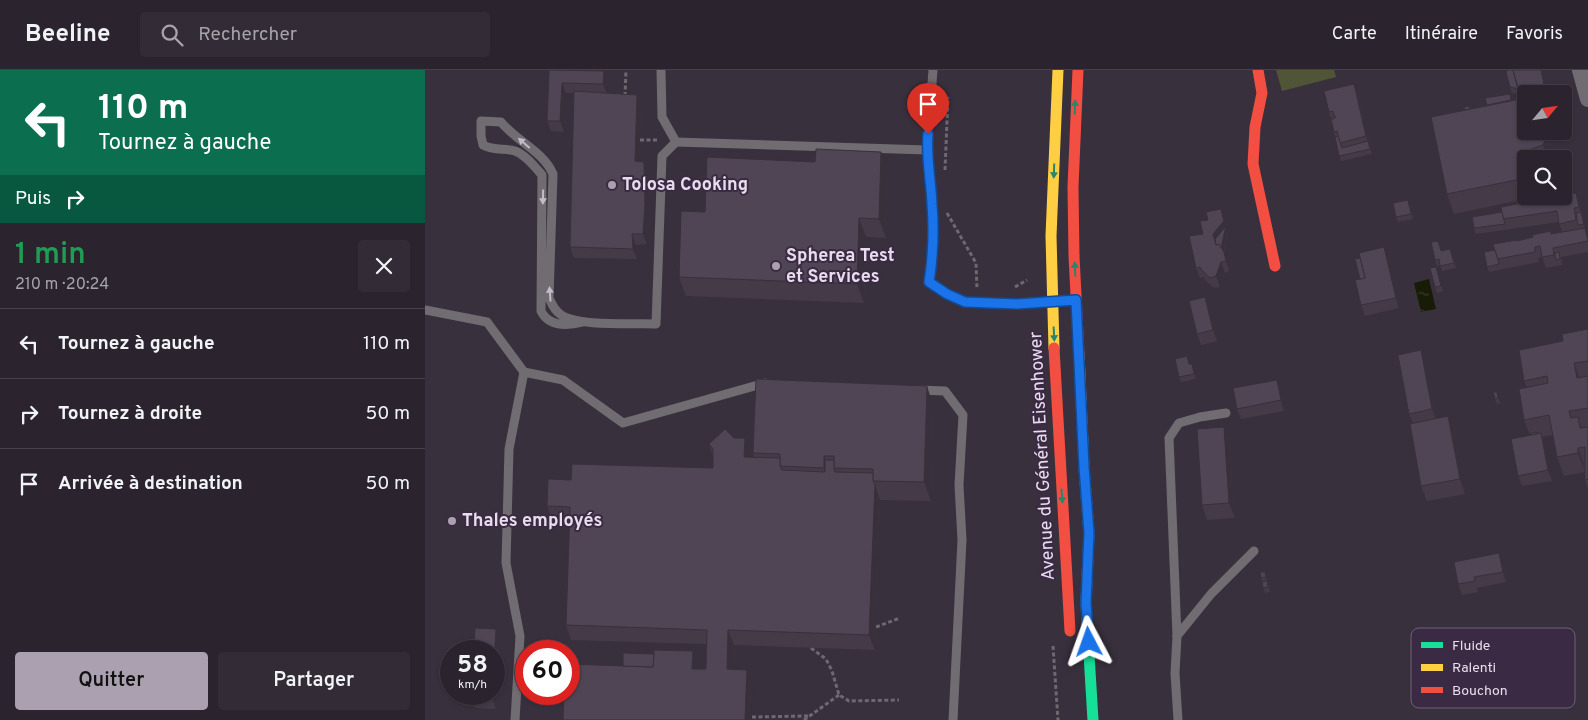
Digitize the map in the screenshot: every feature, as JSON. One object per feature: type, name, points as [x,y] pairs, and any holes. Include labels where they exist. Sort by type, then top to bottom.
[{"type":"main road","name":"Avenue du Général Eisenhower","points":[[1058,70],[1052,249],[1064,301],[1084,467],[1089,533],[1086,603],[1093,720]]},
{"type":"main road","name":"Avenue du Général Eisenhower","points":[[1071,643],[1059,450],[1064,301],[1073,187],[1078,70]]},
{"type":"main road","points":[[1258,70],[1262,93],[1255,128],[1253,164],[1275,266]]},
{"type":"street","points":[[1580,70],[1588,99]]},
{"type":"lane","points":[[661,70],[662,117],[676,142]]},
{"type":"lane","points":[[933,70],[927,150],[932,204],[933,262],[929,282],[947,294],[965,302],[1022,304],[1064,301]]},
{"type":"lane","points":[[583,322],[558,324],[544,317],[541,311],[542,175],[527,158],[515,151],[495,150],[483,145],[481,121],[501,122],[549,165],[553,174],[553,197],[549,298],[559,314],[568,319],[583,322],[656,324],[662,156],[676,142],[927,150]]},
{"type":"lane","points":[[425,310],[487,322],[524,372],[563,380],[623,423],[768,382],[778,383]]},
{"type":"lane","points":[[515,720],[520,636],[506,563],[509,449],[524,372]]},
{"type":"lane","points":[[905,389],[945,391],[963,415],[959,485],[962,540],[953,720]]},
{"type":"lane","points":[[1178,720],[1175,673],[1177,636],[1169,438],[1179,424],[1200,417],[1227,413]]},
{"type":"lane","points":[[1177,636],[1211,594],[1254,550]]},
{"type":"path","points":[[625,104],[626,70]]},
{"type":"path","points":[[945,179],[948,90]]},
{"type":"path","points":[[944,208],[976,263],[977,291]]},
{"type":"path","points":[[1006,288],[1016,287],[1027,280]]},
{"type":"path","points":[[876,627],[900,618]]},
{"type":"path","points":[[811,648],[826,659],[832,671],[839,695],[849,701],[899,700]]},
{"type":"path","points":[[804,720],[839,695]]},
{"type":"path","points":[[751,717],[808,716]]},
{"type":"shaded area","points":[[1276,70],[1334,70],[1336,77],[1282,91]]},
{"type":"water","points":[[1429,279],[1436,309],[1421,312],[1414,283]]},
{"type":"building","points":[[549,70],[604,71],[603,84],[562,83],[560,121],[547,121]]},
{"type":"building","points":[[1513,70],[1517,89],[1510,87],[1506,72]]},
{"type":"building","points":[[1513,70],[1541,70],[1544,84],[1517,85]]},
{"type":"building","points":[[1354,84],[1366,136],[1340,143],[1337,131],[1334,132],[1331,119],[1335,118],[1333,111],[1329,112],[1324,91]]},
{"type":"building","name":"Tolosa Cooking","points":[[574,91],[637,95],[635,161],[644,162],[645,205],[643,234],[632,234],[633,249],[570,247]]},
{"type":"building","points":[[1510,94],[1511,100],[1487,105],[1485,98]]},
{"type":"building","points":[[1517,100],[1517,140],[1545,140],[1543,145],[1531,150],[1517,150],[1517,180],[1447,194],[1431,117]]},
{"type":"building","points":[[1469,106],[1470,109],[1465,110],[1464,107]]},
{"type":"building","points":[[1338,136],[1342,148],[1368,141],[1370,149],[1339,156],[1335,137]]},
{"type":"building","points":[[816,149],[881,152],[879,219],[859,218],[857,284],[679,277],[681,211],[705,212],[707,157],[815,162]]},
{"type":"building","points":[[1576,193],[1579,207],[1574,208],[1576,220],[1559,224],[1557,211],[1503,219],[1501,207],[1517,204],[1572,205],[1572,194]]},
{"type":"building","points":[[1408,200],[1411,214],[1396,217],[1393,203]]},
{"type":"building","points":[[1221,209],[1224,221],[1213,234],[1216,245],[1219,244],[1224,252],[1226,261],[1221,262],[1216,276],[1210,278],[1200,267],[1196,268],[1189,236],[1203,234],[1200,221],[1208,220],[1206,212]]},
{"type":"building","points":[[1502,212],[1505,224],[1474,228],[1472,217]]},
{"type":"building","points":[[1581,212],[1584,224],[1578,225],[1576,213]]},
{"type":"building","points":[[1226,226],[1221,248],[1219,244],[1216,245],[1215,239]]},
{"type":"building","points":[[1585,228],[1588,241],[1553,248],[1554,255],[1542,257],[1540,246],[1535,247],[1535,252],[1497,259],[1493,244],[1517,241],[1533,237],[1532,235],[1551,231],[1551,234]]},
{"type":"building","points":[[1438,241],[1441,251],[1450,249],[1454,263],[1440,266],[1439,259],[1435,260],[1431,242]]},
{"type":"building","points":[[1384,247],[1396,298],[1361,305],[1355,280],[1365,278],[1359,253]]},
{"type":"building","points":[[1495,250],[1499,264],[1487,267],[1484,252]]},
{"type":"building","points":[[1559,252],[1560,259],[1556,260],[1555,253]]},
{"type":"building","points":[[1360,258],[1365,278],[1360,279],[1355,259]]},
{"type":"building","points":[[1436,267],[1441,286],[1435,287],[1430,268]]},
{"type":"building","points":[[1205,297],[1213,330],[1197,334],[1189,301]]},
{"type":"building","points":[[1588,329],[1588,361],[1574,363],[1577,378],[1588,376],[1588,408],[1569,411],[1571,418],[1578,417],[1580,428],[1588,427],[1588,479],[1585,480],[1585,447],[1578,448],[1578,453],[1557,457],[1549,415],[1524,420],[1519,389],[1548,383],[1547,376],[1524,381],[1519,350],[1563,341],[1562,334]]},
{"type":"building","points":[[1421,350],[1432,409],[1409,414],[1398,355]]},
{"type":"building","points":[[1187,356],[1189,364],[1192,364],[1194,374],[1179,377],[1175,359]]},
{"type":"building","points":[[756,379],[927,386],[924,482],[873,481],[873,469],[834,468],[834,456],[824,456],[824,468],[780,466],[780,454],[753,453]]},
{"type":"building","points":[[1277,380],[1281,400],[1237,409],[1233,388]]},
{"type":"building","points":[[1493,392],[1497,392],[1498,398],[1495,399]]},
{"type":"building","points":[[1448,416],[1460,479],[1421,486],[1410,424]]},
{"type":"building","points":[[1224,427],[1229,503],[1202,505],[1197,429]]},
{"type":"building","points":[[725,429],[734,438],[745,438],[744,457],[780,458],[782,470],[825,472],[825,460],[834,460],[835,472],[873,473],[875,485],[869,635],[728,630],[727,669],[747,670],[745,720],[563,720],[564,705],[580,705],[580,664],[653,667],[654,650],[693,651],[692,669],[706,669],[707,630],[566,625],[570,507],[547,506],[548,479],[571,480],[572,464],[713,468],[713,449],[709,444]]},
{"type":"building","points":[[1541,433],[1548,470],[1518,476],[1511,439]]},
{"type":"building","points":[[1499,553],[1503,572],[1474,577],[1475,581],[1458,584],[1454,562]]},
{"type":"building","points":[[1260,572],[1265,572],[1266,577],[1261,578]]},
{"type":"building","points":[[1267,581],[1268,587],[1263,588],[1262,582]]},
{"type":"building","points":[[475,628],[496,629],[495,640],[474,640]]},
{"type":"building","points":[[623,653],[654,654],[653,667],[623,666]]},
{"type":"traffic: fast","points":[[1088,638],[1093,720]]},
{"type":"traffic: slow","points":[[1054,348],[1051,236],[1058,70]]},
{"type":"traffic: slow","points":[[1079,354],[1089,533],[1086,603],[1088,638]]},
{"type":"traffic: jam","points":[[1078,70],[1073,187],[1079,354]]},
{"type":"traffic: jam","points":[[1258,70],[1262,93],[1255,127],[1253,164],[1275,266]]},
{"type":"traffic: jam","points":[[1054,348],[1070,631]]},
{"type":"place","name":"Tolosa Cooking","points":[[612,185]]},
{"type":"place","name":"Spherea Test et Services","points":[[776,266]]},
{"type":"place","name":"Thales employés","points":[[452,521]]},
{"type":"route","points":[[928,134],[927,150],[932,204],[933,262],[929,282],[947,294],[965,302],[1017,304],[1076,300],[1089,533],[1086,603],[1089,642]]}]
